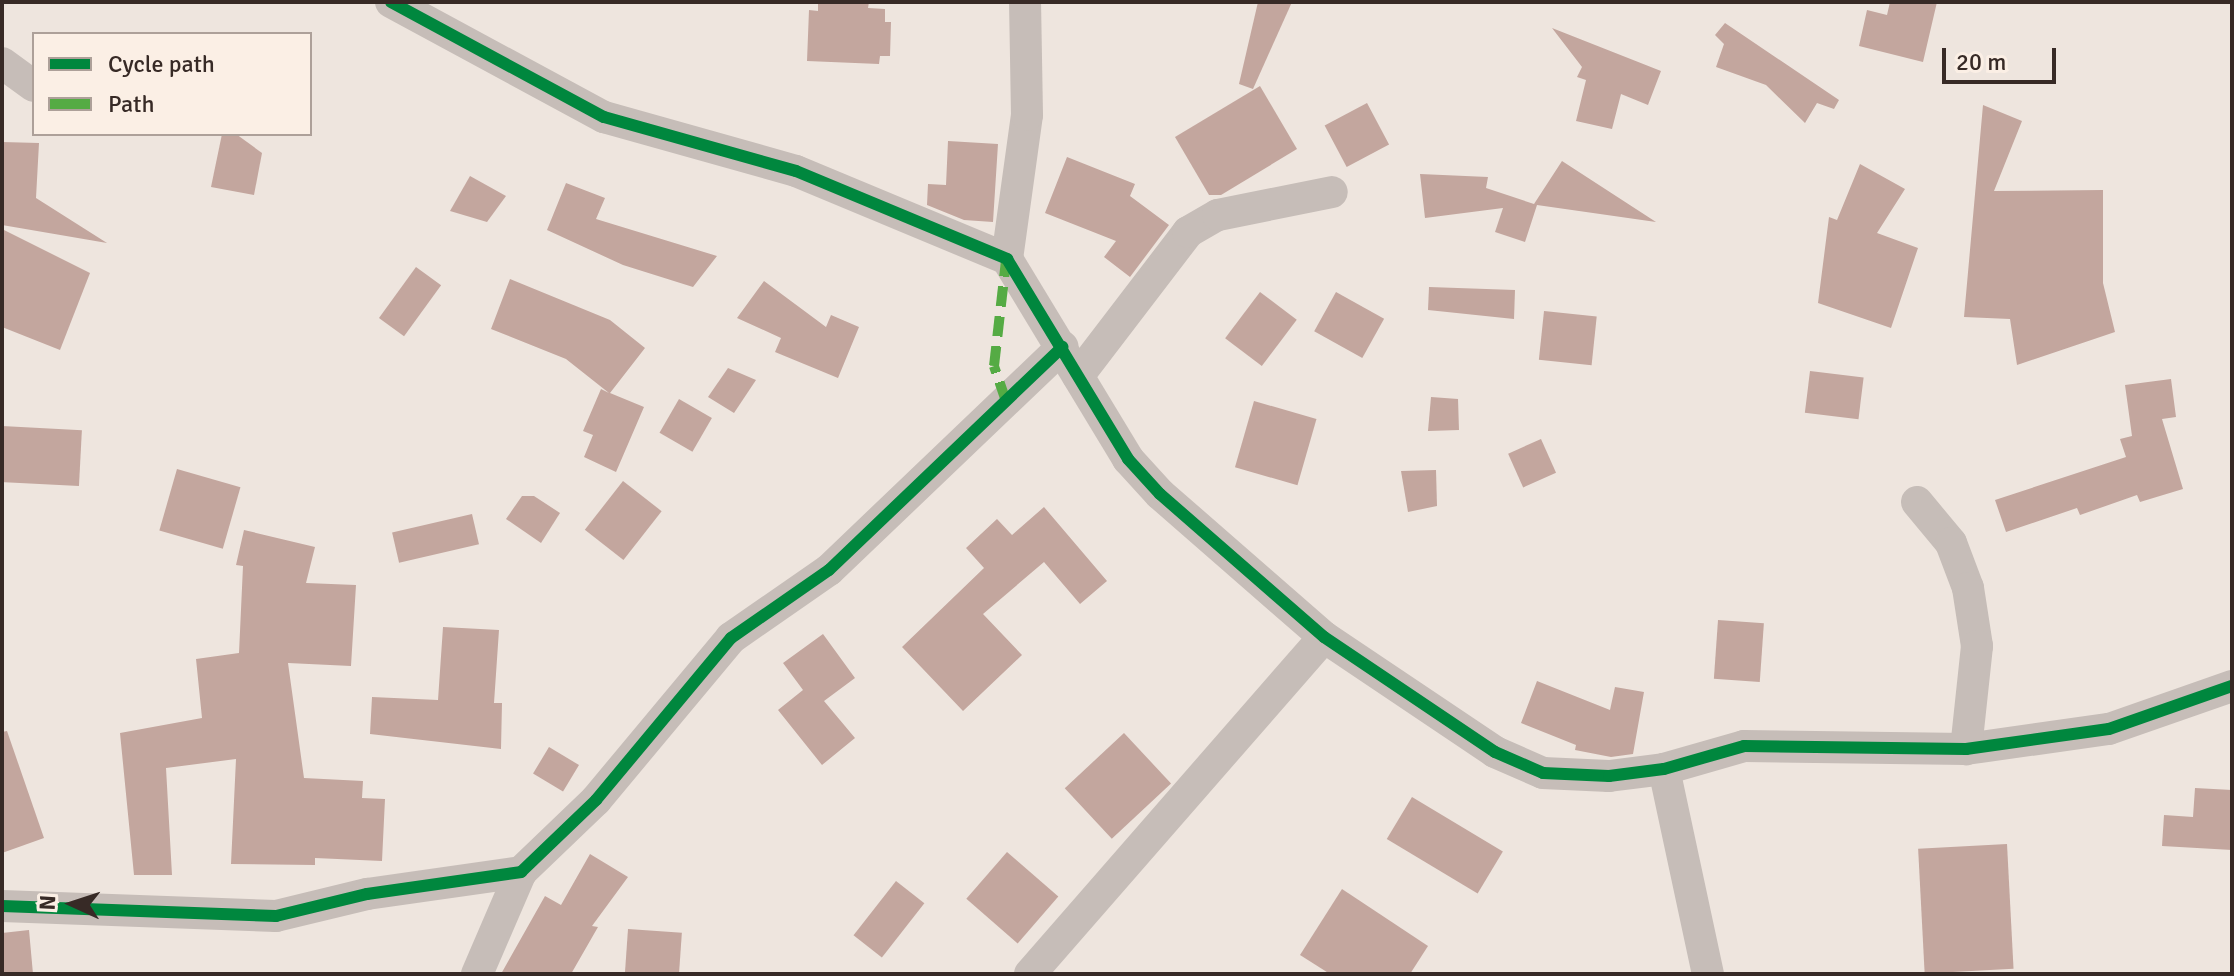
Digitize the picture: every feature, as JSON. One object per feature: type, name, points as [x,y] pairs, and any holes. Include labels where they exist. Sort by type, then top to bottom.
[{"type":"street","points":[[391,2],[604,117],[796,171],[1007,259],[1138,471],[1324,637],[1495,752],[1543,773],[1609,776],[1664,769],[1744,746],[1966,749],[2109,729],[2232,686]]},
{"type":"street","points":[[1007,259],[1027,115],[1025,2]]},
{"type":"street","points":[[2,63],[32,85]]},
{"type":"street","points":[[1078,376],[1188,232],[1218,215],[1332,192]]},
{"type":"street","points":[[477,974],[521,872],[596,800],[731,638],[829,570],[1062,347]]},
{"type":"street","points":[[1917,502],[1951,543],[1968,588],[1977,646],[1966,749]]},
{"type":"street","points":[[1030,974],[1324,637]]},
{"type":"street","points":[[1664,769],[1708,974]]},
{"type":"street","points":[[2,906],[276,916],[367,894],[521,872]]},
{"type":"building","points":[[818,2],[869,2],[868,8],[885,9],[885,22],[891,22],[890,56],[880,56],[879,64],[807,61],[809,10],[818,11]]},
{"type":"building","points":[[1258,2],[1292,2],[1253,89],[1239,84]]},
{"type":"building","points":[[1890,2],[1937,2],[1923,62],[1859,46],[1867,10],[1887,15]]},
{"type":"building","points":[[1725,23],[1839,100],[1834,109],[1817,103],[1805,123],[1766,85],[1716,67],[1724,44],[1715,35]]},
{"type":"building","points":[[1552,28],[1661,71],[1648,105],[1621,94],[1612,129],[1576,121],[1586,80],[1577,77],[1582,67]]},
{"type":"building","points":[[1260,86],[1297,149],[1221,195],[1209,195],[1175,137]]},
{"type":"building","points":[[1367,103],[1389,144],[1347,167],[1325,126]]},
{"type":"building","points":[[1983,105],[2022,121],[1994,191],[2103,190],[2103,283],[2115,332],[2017,365],[2010,319],[1964,317]]},
{"type":"building","points":[[222,136],[239,136],[262,153],[254,195],[211,187]]},
{"type":"building","points":[[948,141],[998,144],[993,222],[964,220],[927,205],[928,184],[946,185]]},
{"type":"building","points":[[2,142],[39,143],[36,198],[107,243],[2,225]]},
{"type":"building","points":[[1067,157],[1135,184],[1130,196],[1169,225],[1130,277],[1104,257],[1116,241],[1045,213]]},
{"type":"building","points":[[1562,161],[1656,222],[1537,205],[1525,242],[1495,232],[1503,208],[1425,218],[1420,174],[1488,177],[1486,188],[1534,204]]},
{"type":"building","points":[[1860,164],[1905,189],[1877,233],[1918,248],[1891,328],[1818,303],[1829,217],[1837,220]]},
{"type":"building","points":[[470,176],[506,196],[487,222],[450,211]]},
{"type":"building","points":[[566,183],[605,198],[596,219],[717,256],[693,287],[623,265],[547,230]]},
{"type":"building","points":[[2,229],[90,273],[60,350],[2,327]]},
{"type":"building","points":[[416,267],[441,285],[404,336],[379,318]]},
{"type":"building","points":[[510,279],[610,320],[645,348],[610,393],[644,407],[616,472],[584,457],[593,435],[583,431],[601,389],[609,393],[566,359],[491,329]]},
{"type":"building","points":[[764,281],[826,327],[831,315],[859,327],[838,378],[775,352],[781,338],[737,318]]},
{"type":"building","points":[[1429,287],[1515,290],[1514,319],[1428,310]]},
{"type":"building","points":[[1260,292],[1297,320],[1262,366],[1225,338]]},
{"type":"building","points":[[1336,292],[1384,319],[1362,358],[1314,331]]},
{"type":"building","points":[[1544,311],[1597,317],[1592,365],[1539,360]]},
{"type":"building","points":[[728,368],[756,380],[734,413],[708,397]]},
{"type":"building","points":[[1810,371],[1864,378],[1858,419],[1805,413]]},
{"type":"building","points":[[2171,379],[2176,417],[2162,419],[2183,489],[2140,502],[2137,495],[2080,515],[2077,508],[2006,532],[1995,500],[2126,457],[2120,439],[2132,436],[2125,385]]},
{"type":"building","points":[[1431,397],[1458,399],[1459,430],[1428,431]]},
{"type":"building","points":[[679,399],[712,418],[692,452],[660,433]]},
{"type":"building","points":[[1254,401],[1316,419],[1297,485],[1235,467]]},
{"type":"building","points":[[2,426],[82,430],[79,486],[2,482]]},
{"type":"building","points":[[1541,439],[1556,473],[1523,487],[1508,454]]},
{"type":"building","points":[[177,469],[240,487],[223,549],[159,531]]},
{"type":"building","points":[[1436,470],[1437,506],[1408,512],[1401,471]]},
{"type":"building","points":[[623,481],[662,511],[623,560],[585,530]]},
{"type":"building","points":[[522,496],[534,496],[560,513],[541,543],[506,519]]},
{"type":"building","points":[[1044,507],[1107,581],[1080,604],[1044,562],[983,614],[1022,655],[963,711],[902,647],[984,568],[966,548],[997,519],[1012,535]]},
{"type":"building","points":[[472,514],[479,544],[399,563],[392,532]]},
{"type":"building","points":[[244,530],[315,547],[306,583],[356,585],[351,666],[288,663],[304,778],[363,781],[362,798],[385,799],[382,861],[315,858],[315,865],[231,864],[236,759],[166,768],[172,875],[134,875],[120,733],[202,718],[196,659],[239,653],[243,566],[236,565]]},
{"type":"building","points":[[1718,620],[1764,623],[1760,682],[1714,679]]},
{"type":"building","points":[[443,627],[499,630],[494,703],[502,703],[501,749],[370,734],[372,697],[438,700]]},
{"type":"building","points":[[823,634],[855,678],[824,701],[855,738],[822,765],[778,710],[803,690],[783,663]]},
{"type":"building","points":[[1537,681],[1610,710],[1615,687],[1644,692],[1633,754],[1611,757],[1575,750],[1576,745],[1521,723]]},
{"type":"building","points":[[7,731],[44,838],[2,853],[2,732]]},
{"type":"building","points":[[1124,733],[1171,783],[1112,839],[1065,788]]},
{"type":"building","points":[[549,747],[579,765],[563,792],[533,774]]},
{"type":"building","points":[[2195,788],[2232,790],[2232,850],[2162,846],[2164,815],[2193,817]]},
{"type":"building","points":[[1412,797],[1503,852],[1478,894],[1387,839]]},
{"type":"building","points":[[2007,844],[2014,969],[1925,973],[1918,849]]},
{"type":"building","points":[[1007,852],[1058,897],[1018,943],[966,899]]},
{"type":"building","points":[[590,854],[628,877],[592,926],[598,927],[571,974],[501,974],[545,896],[561,905]]},
{"type":"building","points":[[896,881],[924,903],[882,958],[854,935]]},
{"type":"building","points":[[1342,889],[1428,946],[1410,974],[1330,974],[1300,955]]},
{"type":"building","points":[[628,929],[682,933],[679,974],[625,974]]},
{"type":"building","points":[[29,930],[33,974],[2,974],[2,933]]},
{"type":"marked path","points":[[1006,261],[994,366],[1006,401]]},
{"type":"cycle path","points":[[391,2],[604,117],[796,171],[1007,259],[1128,459],[1160,494],[1324,637],[1495,752],[1543,773],[1609,776],[1664,769],[1744,746],[1966,749],[2109,729],[2232,686]]},
{"type":"cycle path","points":[[2,906],[276,916],[367,894],[521,872],[596,800],[731,638],[829,570],[1062,347]]}]
